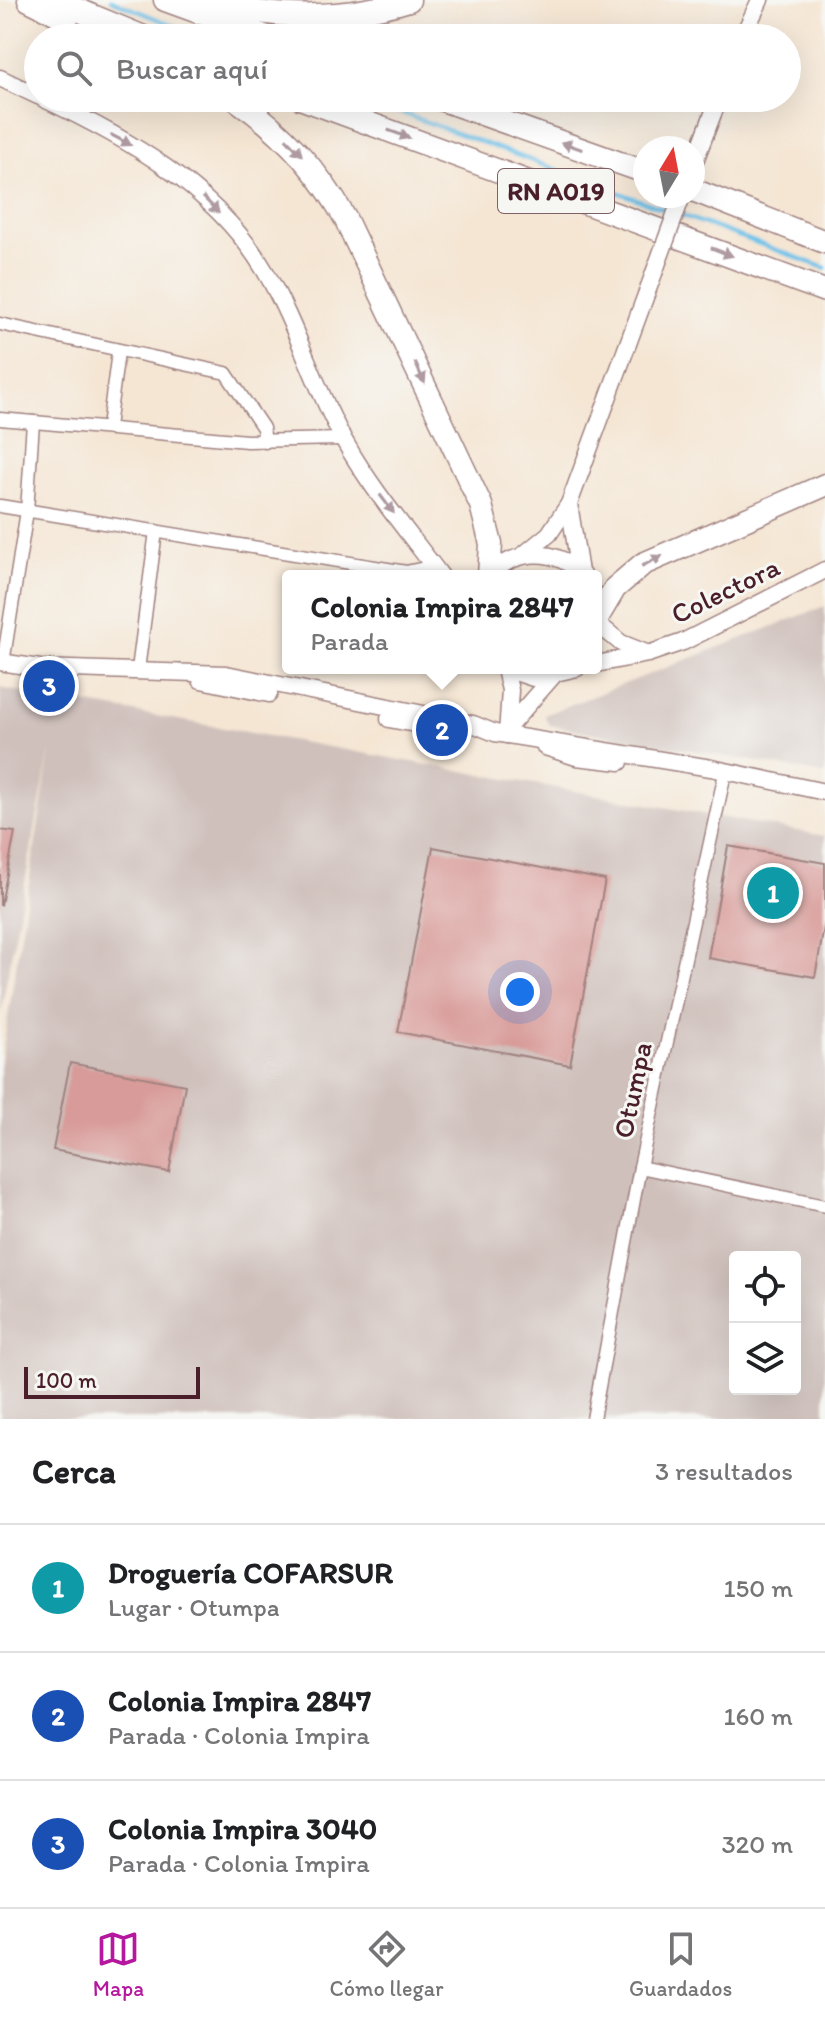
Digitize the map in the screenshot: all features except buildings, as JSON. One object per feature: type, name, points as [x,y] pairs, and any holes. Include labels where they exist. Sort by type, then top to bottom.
[{"type":"highway","points":[[29,0],[82,24]]},
{"type":"highway","points":[[54,0],[112,24]]},
{"type":"highway","points":[[165,0],[231,24]]},
{"type":"highway","points":[[206,0],[267,13],[321,16],[409,0]]},
{"type":"highway","points":[[252,112],[294,146],[321,179],[345,218],[481,505],[491,544],[489,570]]},
{"type":"highway","name":"RN A019","points":[[338,112],[825,291]]},
{"type":"highway","name":"RN A019","points":[[476,112],[633,168]]},
{"type":"highway","points":[[705,195],[825,242]]},
{"type":"highway","points":[[602,610],[615,588],[643,564],[825,485]]},
{"type":"main road","points":[[749,24],[760,0]]},
{"type":"main road","points":[[0,78],[24,89]]},
{"type":"main road","points":[[68,112],[178,174],[211,205],[264,269],[343,439],[436,570]]},
{"type":"main road","points":[[704,136],[713,112]]},
{"type":"main road","points":[[497,570],[522,556],[549,534],[569,504],[678,208]]},
{"type":"main road","points":[[569,504],[581,570]]},
{"type":"main road","points":[[522,556],[556,557],[576,570]]},
{"type":"main road","name":"Colectora","points":[[602,663],[648,654],[701,633],[825,570]]},
{"type":"main road","points":[[602,623],[621,643],[648,654]]},
{"type":"main road","points":[[2,662],[40,668],[165,671],[430,728],[470,734],[504,731],[530,739],[548,739],[825,792]]},
{"type":"main road","points":[[504,731],[510,690],[506,674]]},
{"type":"main road","points":[[518,674],[539,674]]},
{"type":"main road","points":[[504,731],[562,674]]},
{"type":"street","points":[[0,324],[226,373],[263,428],[265,442]]},
{"type":"street","points":[[108,427],[118,352]]},
{"type":"street","points":[[0,419],[265,442],[343,439]]},
{"type":"street","points":[[2,662],[27,511],[33,422]]},
{"type":"street","points":[[0,506],[385,570]]},
{"type":"street","points":[[138,670],[156,531]]},
{"type":"street","name":"Otumpa","points":[[593,1419],[640,1167],[725,773]]},
{"type":"street","points":[[640,1167],[825,1206]]},
{"type":"shaded area","points":[[825,606],[825,774],[549,725],[544,715]]},
{"type":"shaded area","points":[[0,688],[825,836],[825,1419],[0,1419],[0,1067],[51,745],[0,1015]]},
{"type":"waterway","points":[[111,0],[170,24]]},
{"type":"waterway","points":[[399,112],[672,212]]},
{"type":"waterway","points":[[681,215],[825,268]]},
{"type":"place","name":"Colonia Impira 3040","points":[[49,686]]},
{"type":"place","name":"Colonia Impira 2847","points":[[442,730]]},
{"type":"place","name":"Droguería COFARSUR","points":[[773,893]]}]
